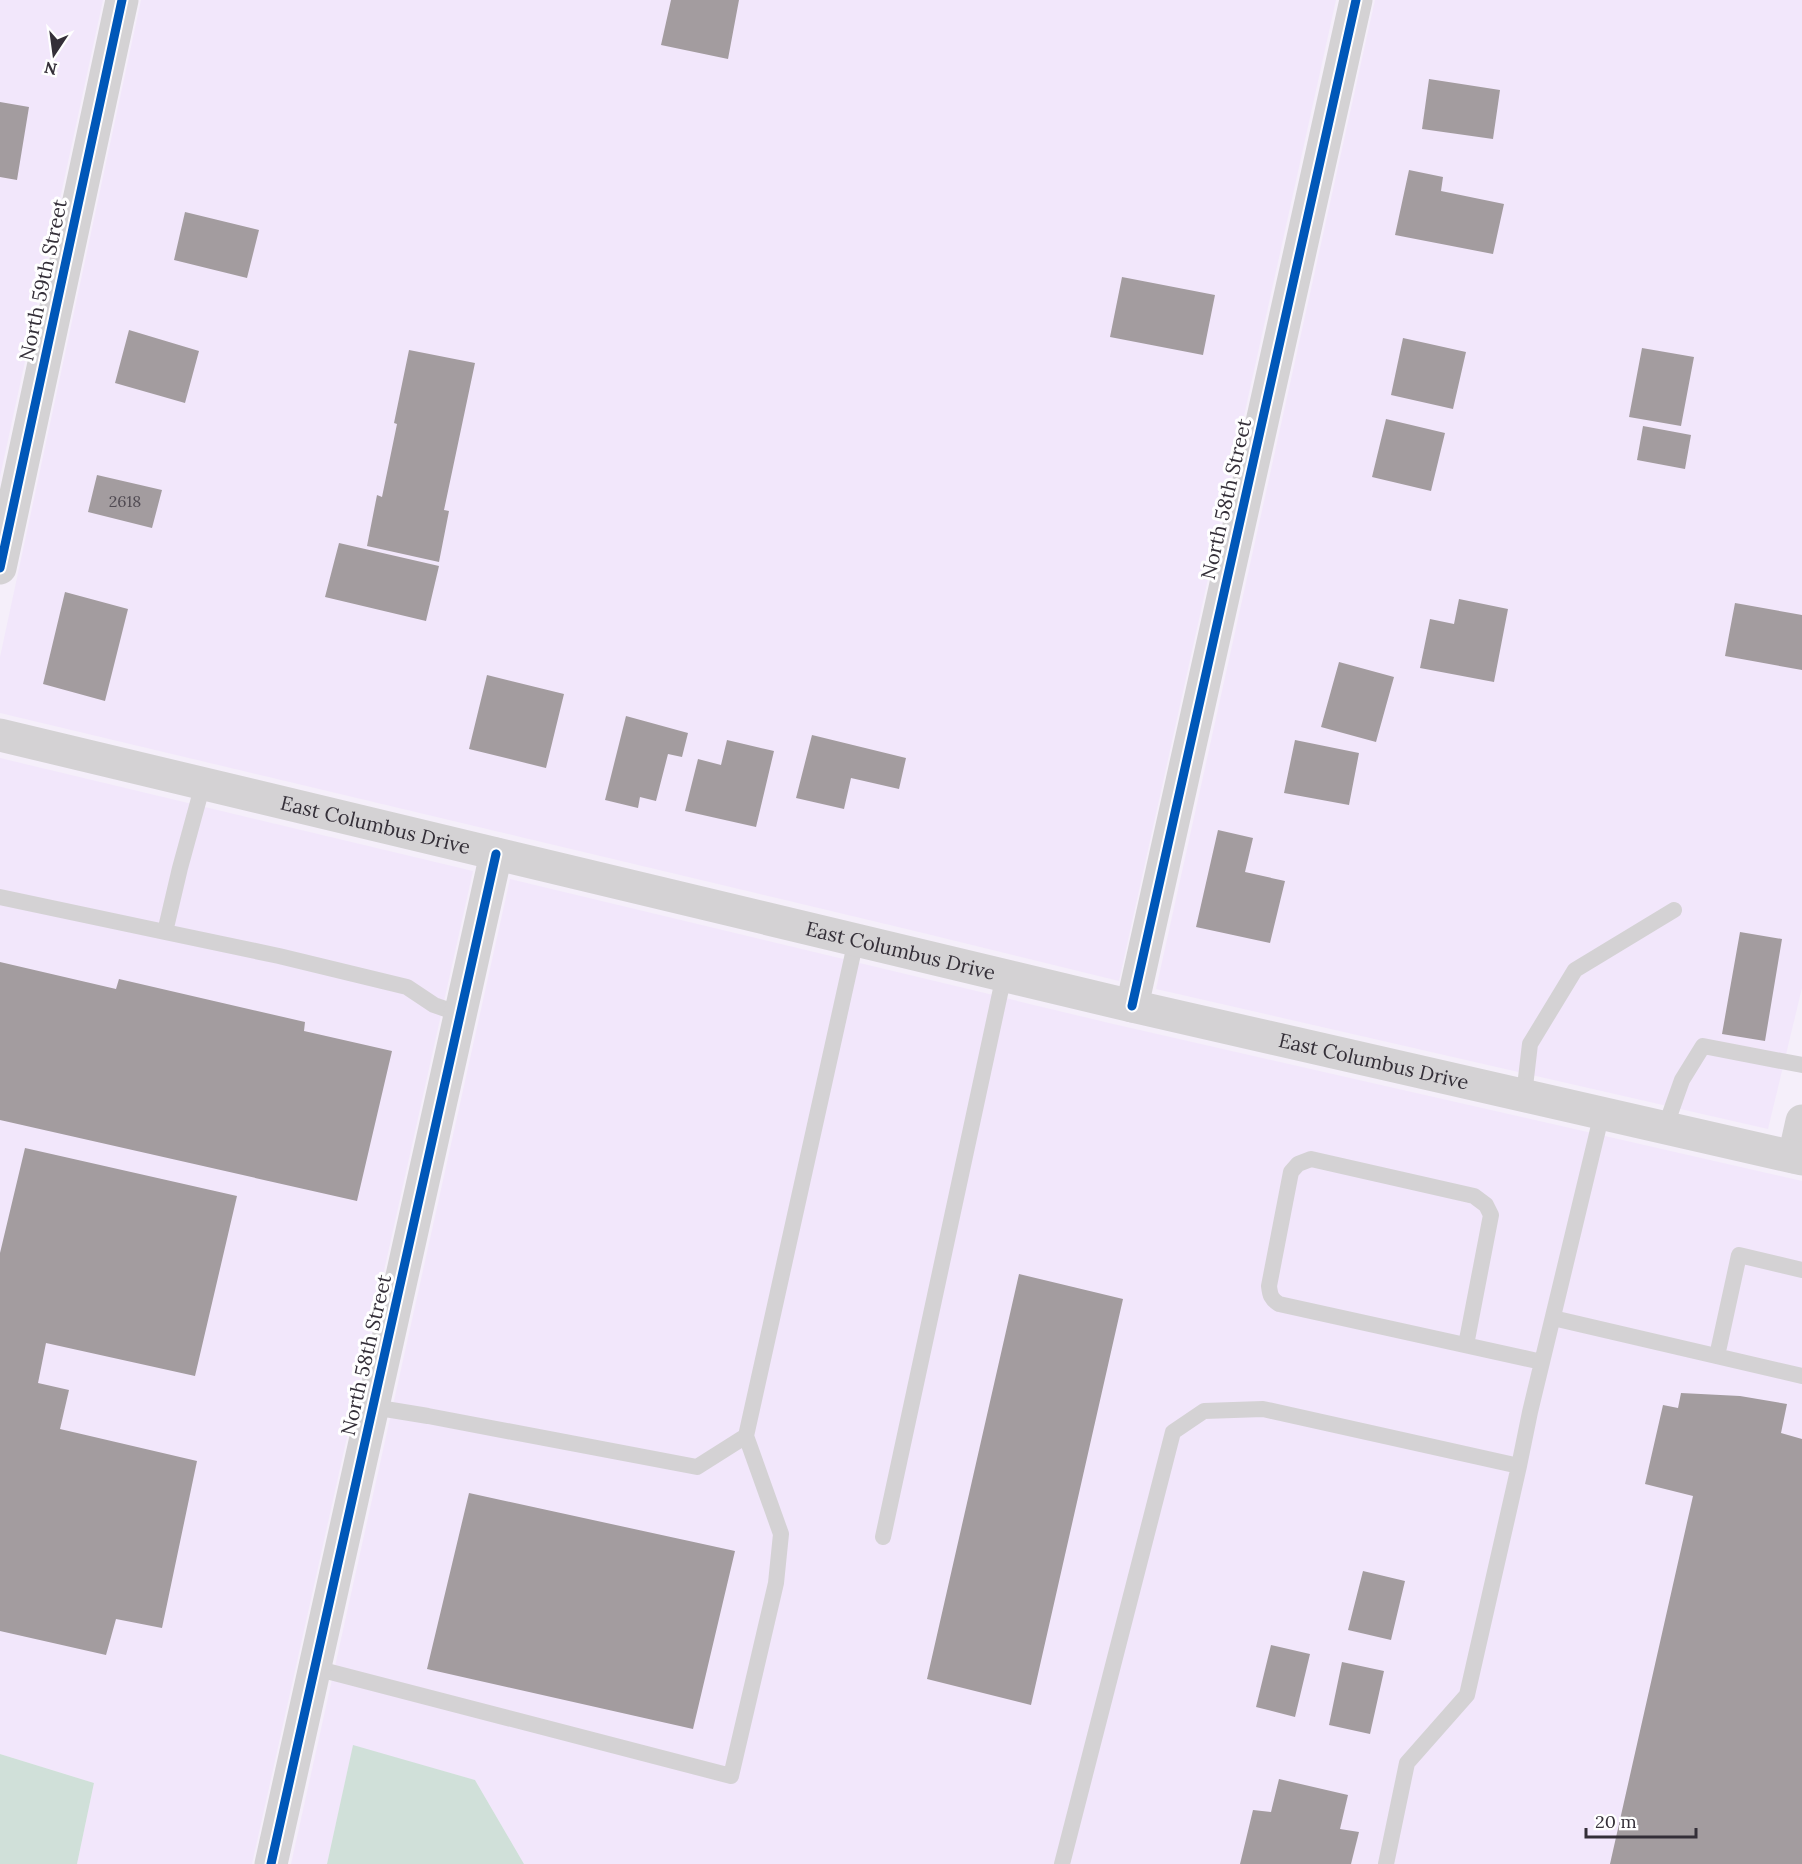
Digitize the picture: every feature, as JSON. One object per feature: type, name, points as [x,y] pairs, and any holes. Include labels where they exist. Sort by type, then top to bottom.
[{"type":"street","name":"North 59th Street","points":[[0,568],[122,0]]},
{"type":"street","name":"North 58th Street","points":[[1132,1006],[1356,0]]},
{"type":"street","name":"East Columbus Drive","points":[[0,735],[1132,1006],[1798,1158]]},
{"type":"street","name":"North 58th Street","points":[[272,1864],[496,854]]},
{"type":"street","points":[[1798,1158],[1802,1121]]},
{"type":"lane","points":[[165,932],[203,784]]},
{"type":"lane","points":[[0,897],[279,956],[407,987],[434,1005],[460,1014]]},
{"type":"lane","points":[[1524,1095],[1530,1044],[1575,970],[1674,910]]},
{"type":"lane","points":[[315,1668],[731,1776],[776,1583],[781,1534],[746,1436],[856,940]]},
{"type":"lane","points":[[883,1537],[1004,975]]},
{"type":"lane","points":[[1665,1128],[1682,1080],[1703,1046],[1802,1065]]},
{"type":"lane","points":[[1386,1864],[1407,1763],[1467,1695],[1542,1362],[1602,1113]]},
{"type":"lane","points":[[1466,1346],[1491,1215],[1486,1205],[1474,1196],[1346,1167],[1311,1160],[1298,1164],[1291,1172],[1269,1286],[1273,1300],[1279,1304],[1466,1346],[1542,1362]]},
{"type":"lane","points":[[1718,1356],[1739,1255],[1802,1270]]},
{"type":"lane","points":[[1553,1318],[1802,1376]]},
{"type":"lane","points":[[373,1407],[697,1467],[746,1436]]},
{"type":"lane","points":[[1062,1864],[1173,1432],[1204,1412],[1263,1409],[1519,1466]]},
{"type":"shaded area","points":[[0,0],[103,0],[0,477]]},
{"type":"shaded area","points":[[141,0],[1336,0],[1119,981],[0,713],[0,657]]},
{"type":"shaded area","points":[[1375,0],[1802,0],[1802,988],[1768,1129],[1156,989]]},
{"type":"shaded area","points":[[0,758],[473,871],[252,1864],[77,1864],[94,1783],[0,1754]]},
{"type":"shaded area","points":[[510,879],[1109,1023],[1802,1181],[1802,1864],[524,1864],[475,1780],[353,1746],[327,1864],[291,1864]]},
{"type":"shaded area","points":[[353,1745],[475,1780],[524,1864],[327,1864]]},
{"type":"shaded area","points":[[0,1754],[94,1783],[77,1864],[0,1864]]},
{"type":"building","points":[[671,0],[739,0],[728,59],[661,45]]},
{"type":"building","points":[[1429,79],[1500,90],[1493,139],[1422,129]]},
{"type":"building","points":[[0,102],[29,107],[17,180],[0,177]]},
{"type":"building","points":[[1409,170],[1443,177],[1441,191],[1504,204],[1493,254],[1395,235]]},
{"type":"building","points":[[185,212],[259,230],[247,278],[174,260]]},
{"type":"building","points":[[1122,277],[1215,295],[1203,355],[1110,337]]},
{"type":"building","points":[[129,330],[199,351],[185,403],[115,383]]},
{"type":"building","points":[[1403,338],[1466,352],[1453,409],[1391,395]]},
{"type":"building","points":[[1642,348],[1694,357],[1681,426],[1629,417]]},
{"type":"building","points":[[409,350],[475,363],[444,510],[449,511],[439,562],[367,546],[377,495],[382,497]]},
{"type":"building","points":[[1386,419],[1445,433],[1431,491],[1372,477]]},
{"type":"building","points":[[1643,426],[1691,435],[1685,469],[1637,460]]},
{"type":"building","points":[[97,475],[162,490],[152,528],[88,512]]},
{"type":"building","points":[[339,543],[439,566],[426,621],[325,597]]},
{"type":"building","points":[[65,592],[128,609],[105,701],[43,684]]},
{"type":"building","points":[[1459,599],[1508,609],[1494,682],[1420,668],[1430,619],[1454,624]]},
{"type":"building","points":[[1735,603],[1802,615],[1802,670],[1725,656]]},
{"type":"building","points":[[1339,662],[1394,677],[1376,742],[1321,727]]},
{"type":"building","points":[[487,675],[564,694],[546,768],[469,749]]},
{"type":"building","points":[[626,716],[688,733],[682,757],[668,754],[656,801],[640,797],[638,808],[605,800]]},
{"type":"building","points":[[812,735],[906,758],[899,789],[851,778],[844,809],[796,798]]},
{"type":"building","points":[[727,740],[774,751],[756,827],[685,811],[698,759],[721,765]]},
{"type":"building","points":[[1295,740],[1359,753],[1349,805],[1284,793]]},
{"type":"building","points":[[1218,830],[1253,838],[1245,872],[1285,881],[1270,943],[1196,927]]},
{"type":"building","points":[[1740,932],[1782,939],[1765,1041],[1722,1034]]},
{"type":"building","points":[[0,962],[116,989],[119,979],[305,1022],[304,1031],[392,1051],[357,1201],[0,1120]]},
{"type":"building","points":[[25,1148],[237,1196],[195,1376],[46,1343],[38,1383],[69,1390],[60,1429],[197,1461],[162,1628],[116,1619],[106,1655],[0,1631],[0,1253]]},
{"type":"building","points":[[1019,1274],[1123,1299],[1031,1705],[927,1679]]},
{"type":"building","points":[[1681,1393],[1740,1396],[1787,1404],[1781,1433],[1802,1439],[1802,1864],[1610,1864],[1693,1496],[1645,1484],[1663,1405],[1678,1408]]},
{"type":"building","points":[[469,1493],[735,1551],[693,1729],[427,1669]]},
{"type":"building","points":[[1363,1571],[1405,1581],[1391,1640],[1348,1630]]},
{"type":"building","points":[[1271,1645],[1310,1654],[1295,1717],[1256,1707]]},
{"type":"building","points":[[1342,1662],[1384,1671],[1370,1734],[1329,1725]]},
{"type":"building","points":[[1279,1779],[1348,1795],[1340,1829],[1359,1832],[1351,1864],[1240,1864],[1253,1810],[1271,1812]]},
{"type":"cycle path","points":[[0,568],[122,0]]},
{"type":"cycle path","points":[[1132,1006],[1356,0]]},
{"type":"cycle path","points":[[271,1864],[496,854]]}]
